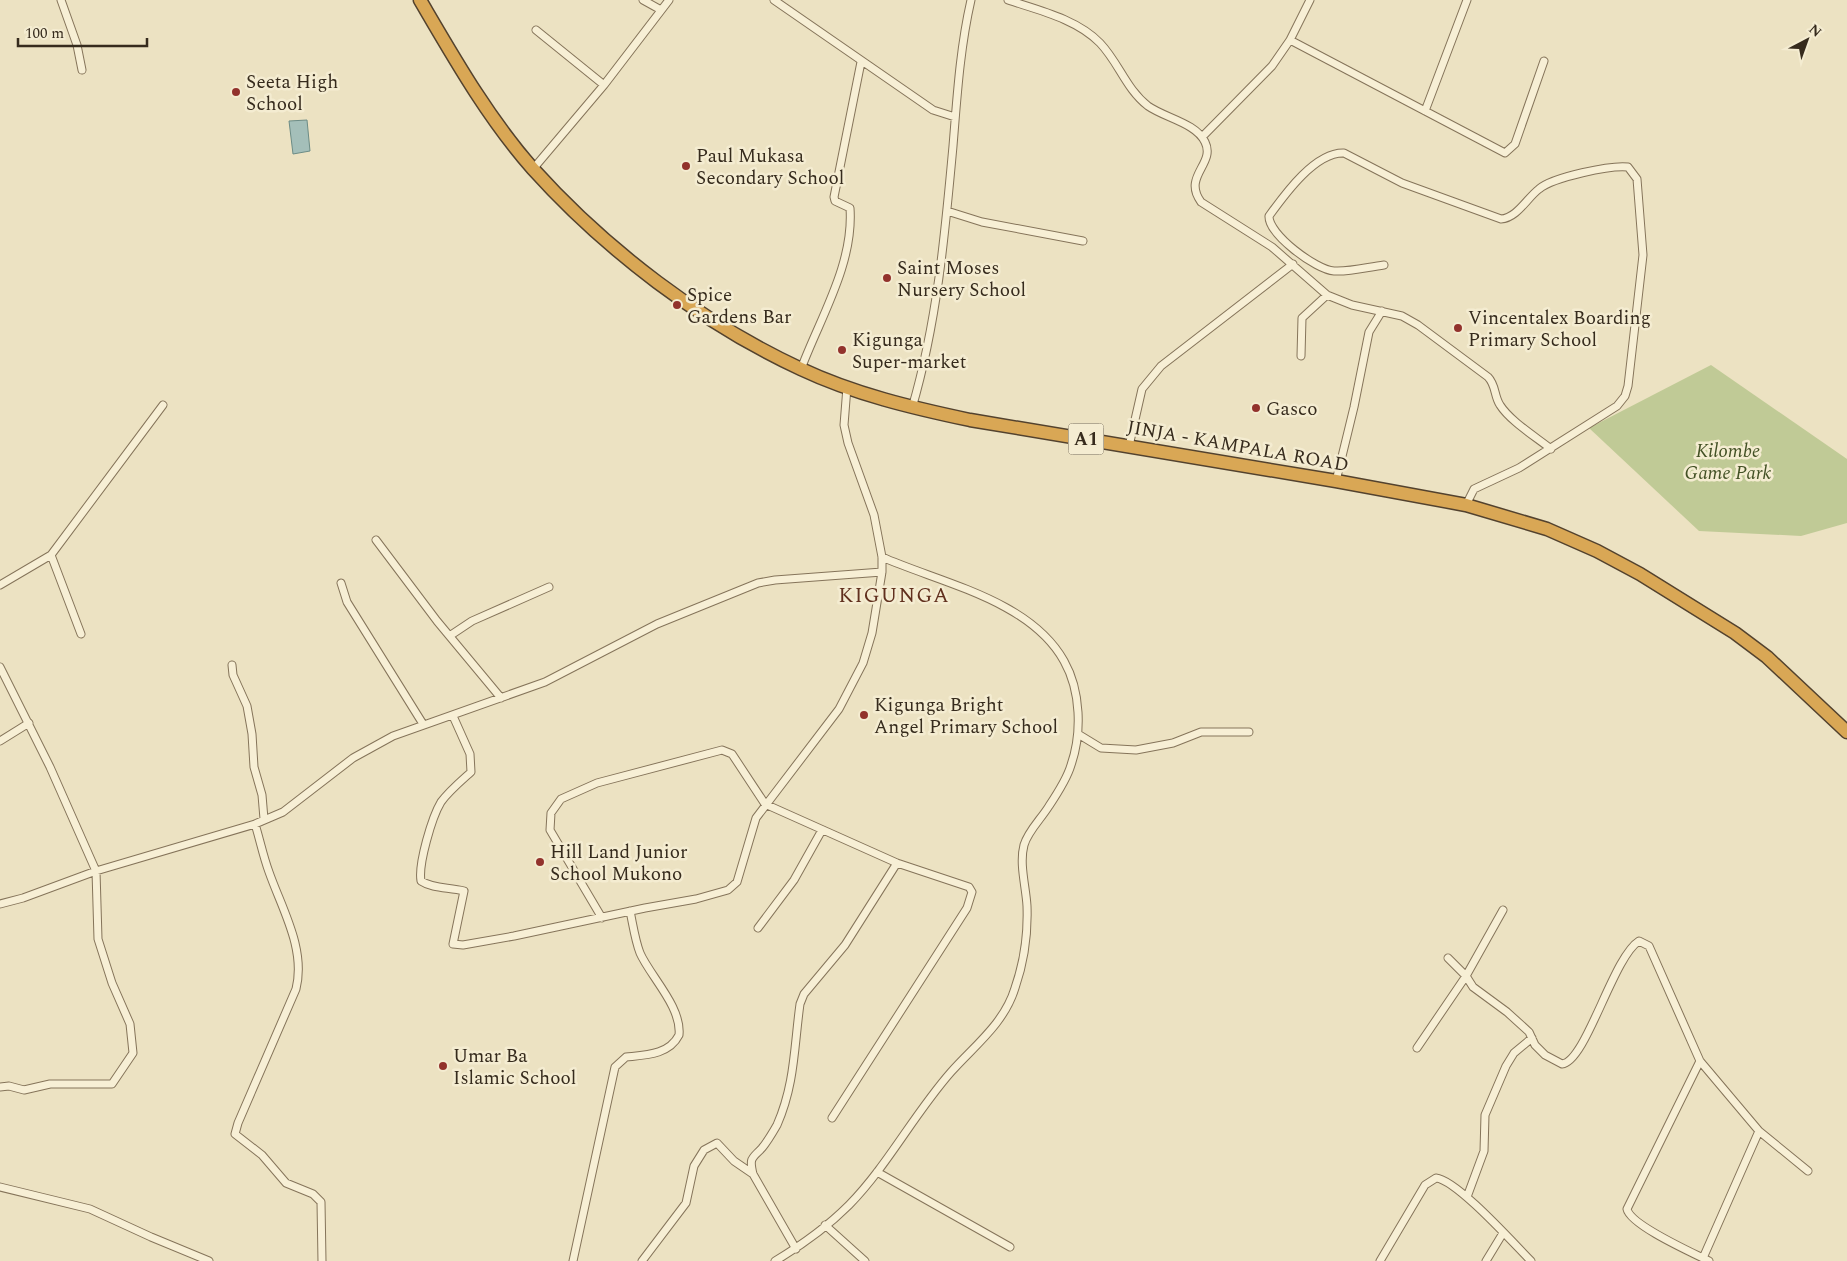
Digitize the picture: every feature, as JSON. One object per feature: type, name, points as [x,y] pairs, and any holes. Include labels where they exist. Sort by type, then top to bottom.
[{"type":"highway","name":"JINJA - KAMPALA ROAD","points":[[420,0],[497,123],[533,169],[581,216],[629,258],[687,303],[736,334],[801,369],[847,387],[912,408],[970,420],[1466,504],[1547,530],[1598,550],[1734,633],[1767,657],[1847,732]]},
{"type":"street","points":[[61,0],[77,45],[82,70]]},
{"type":"street","points":[[643,0],[661,10]]},
{"type":"street","points":[[533,169],[604,85],[669,0]]},
{"type":"street","points":[[774,0],[933,110],[955,117]]},
{"type":"street","points":[[912,408],[932,332],[947,211],[957,86],[971,0]]},
{"type":"street","points":[[1008,0],[1055,16],[1085,31],[1100,42],[1129,87],[1149,106],[1202,137],[1207,146],[1206,156],[1195,183],[1194,193],[1201,202],[1272,247],[1327,295],[1352,306],[1402,316],[1418,325],[1488,377],[1494,383],[1494,393],[1500,406],[1551,449]]},
{"type":"street","points":[[1202,137],[1272,66],[1290,40],[1310,0]]},
{"type":"street","points":[[1425,111],[1467,0]]},
{"type":"street","points":[[536,30],[604,85]]},
{"type":"street","points":[[1290,40],[1505,153],[1516,144],[1544,61]]},
{"type":"street","points":[[801,369],[840,273],[849,237],[850,209],[835,201],[834,197],[861,62]]},
{"type":"street","points":[[1384,265],[1334,271],[1315,265],[1271,226],[1269,216],[1282,198],[1312,167],[1327,155],[1335,153],[1344,153],[1402,183],[1501,219],[1512,216],[1543,186],[1586,172],[1620,166],[1628,167],[1633,171],[1637,179],[1643,255],[1628,386],[1625,396],[1617,406],[1551,449],[1519,468],[1474,489],[1466,504]]},
{"type":"street","points":[[947,211],[982,222],[1083,241]]},
{"type":"street","points":[[1129,446],[1142,389],[1161,366],[1293,264]]},
{"type":"street","points":[[1301,356],[1302,318],[1327,295]]},
{"type":"street","points":[[1336,481],[1354,407],[1368,332],[1382,311]]},
{"type":"street","points":[[453,716],[470,754],[471,772],[440,803],[423,855],[420,873],[421,881],[430,887],[446,886],[464,891],[453,944],[463,946],[630,911],[696,900],[733,886],[742,870],[756,818],[839,709],[853,685],[872,634],[882,572],[882,557],[874,515],[848,443],[844,419],[847,387]]},
{"type":"street","points":[[0,585],[51,555],[164,405]]},
{"type":"street","points":[[376,540],[437,621],[451,635],[501,698]]},
{"type":"street","points":[[51,555],[81,634]]},
{"type":"street","points":[[775,1261],[811,1240],[825,1225],[848,1206],[877,1172],[950,1073],[987,1036],[1002,1015],[1014,991],[1023,962],[1026,931],[1025,843],[1049,807],[1071,767],[1078,734],[1071,678],[1055,648],[1038,632],[1020,616],[988,598],[882,557]]},
{"type":"street","points":[[0,904],[24,898],[96,871],[256,824],[283,812],[353,758],[393,736],[545,682],[657,624],[758,583],[791,578],[882,572]]},
{"type":"street","points":[[341,583],[347,602],[423,724]]},
{"type":"street","points":[[451,635],[472,621],[549,587]]},
{"type":"street","points":[[232,665],[234,675],[247,706],[252,734],[254,767],[262,795],[264,819]]},
{"type":"street","points":[[0,667],[29,723],[96,871],[98,938],[109,975],[130,1024],[133,1053],[112,1084],[50,1084],[24,1090],[9,1086],[0,1087]]},
{"type":"street","points":[[0,741],[29,723]]},
{"type":"street","points":[[1078,734],[1102,748],[1136,750],[1173,743],[1201,732],[1249,732]]},
{"type":"street","points":[[602,918],[550,830],[551,813],[561,799],[597,783],[722,750],[732,754],[765,804],[897,863],[969,887],[972,892],[966,908],[832,1118]]},
{"type":"street","points":[[256,824],[269,871],[288,921],[300,971],[296,990],[235,1134],[262,1155],[286,1183],[313,1194],[321,1202],[322,1261]]},
{"type":"street","points":[[758,928],[794,880],[822,830]]},
{"type":"street","points":[[796,1249],[753,1174],[750,1162],[753,1154],[762,1148],[776,1126],[792,1083],[800,1004],[804,994],[845,945],[897,863]]},
{"type":"street","points":[[1417,1048],[1466,976],[1503,910]]},
{"type":"street","points":[[573,1261],[615,1067],[626,1056],[650,1055],[671,1046],[679,1035],[674,1013],[640,952],[630,911]]},
{"type":"street","points":[[1448,958],[1466,976],[1473,987],[1529,1032],[1535,1046],[1545,1055],[1562,1064],[1570,1061],[1594,1020],[1624,958],[1640,941],[1649,946],[1700,1061],[1759,1132],[1808,1170]]},
{"type":"street","points":[[1467,1197],[1484,1152],[1485,1115],[1506,1066],[1514,1053],[1532,1038]]},
{"type":"street","points":[[1700,1061],[1628,1209],[1628,1214],[1640,1224],[1706,1260],[1759,1132]]},
{"type":"street","points":[[642,1261],[686,1203],[694,1166],[704,1150],[717,1143],[734,1161],[753,1174]]},
{"type":"street","points":[[877,1172],[1010,1248]]},
{"type":"street","points":[[1380,1261],[1425,1185],[1436,1178],[1439,1178],[1467,1197],[1531,1261]]},
{"type":"street","points":[[0,1188],[90,1209],[151,1238],[209,1260]]},
{"type":"street","points":[[825,1225],[865,1261]]},
{"type":"street","points":[[1486,1261],[1503,1233]]},
{"type":"green space","name":"Kilombe Game Park","points":[[1711,365],[1847,459],[1847,523],[1801,536],[1699,531],[1589,428]]},
{"type":"water","points":[[307,120],[310,151],[293,154],[289,121]]},
{"type":"place","name":"Seeta High School","points":[[236,92]]},
{"type":"place","name":"Paul Mukasa Secondary School","points":[[686,166]]},
{"type":"place","name":"Saint Moses Nursery School","points":[[887,278]]},
{"type":"place","name":"Spice Gardens Bar","points":[[677,305]]},
{"type":"place","name":"Vincentalex Boarding Primary School","points":[[1458,328]]},
{"type":"place","name":"Kigunga Super-market","points":[[842,350]]},
{"type":"place","name":"Gasco","points":[[1256,408]]},
{"type":"place","name":"Kigunga Bright Angel Primary School","points":[[864,715]]},
{"type":"place","name":"Hill Land Junior School Mukono","points":[[540,862]]},
{"type":"place","name":"Umar Ba Islamic School","points":[[443,1066]]},
{"type":"district","name":"KIGUNGA","points":[[894,595]]}]
